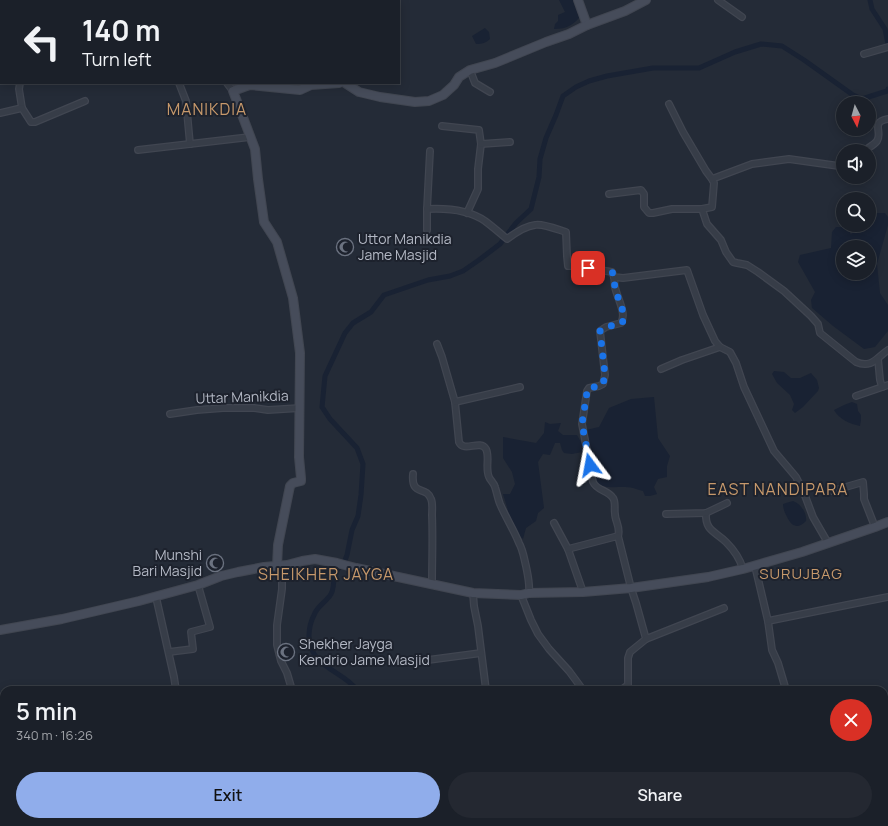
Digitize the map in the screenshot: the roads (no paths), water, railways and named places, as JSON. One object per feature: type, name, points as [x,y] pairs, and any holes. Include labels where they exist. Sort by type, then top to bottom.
[{"type":"main road","points":[[578,0],[587,25]]},
{"type":"main road","points":[[347,84],[359,92],[373,96],[415,102],[430,101],[443,95],[454,85],[459,77],[470,70],[495,63],[569,34],[587,25],[625,11],[646,0]]},
{"type":"main road","points":[[233,91],[250,85],[300,90],[311,85],[325,84]]},
{"type":"main road","name":"Uttar Manikdia","points":[[233,91],[255,149],[264,222],[277,242],[293,298],[300,353],[300,408]]},
{"type":"main road","points":[[278,566],[278,545],[290,486],[293,483],[301,481],[299,458],[300,408]]},
{"type":"main road","points":[[0,630],[62,619],[139,602],[238,572],[315,559],[473,593],[525,594],[584,592],[631,588],[708,577],[755,566],[802,552],[888,522]]},
{"type":"street","points":[[718,0],[742,17]]},
{"type":"street","points":[[864,54],[885,47]]},
{"type":"street","points":[[470,70],[474,83],[490,92]]},
{"type":"street","points":[[20,84],[19,89],[22,108],[31,122],[35,122],[85,102]]},
{"type":"street","points":[[179,84],[186,102],[190,144]]},
{"type":"street","points":[[227,84],[233,91]]},
{"type":"street","points":[[609,194],[640,190],[644,194],[644,207],[649,212],[654,213],[672,209],[702,209],[712,207],[714,183],[683,132],[669,104]]},
{"type":"street","points":[[0,113],[22,108]]},
{"type":"street","points":[[872,144],[878,138],[879,122],[888,119]]},
{"type":"street","points":[[442,126],[479,130],[481,144],[478,169],[478,189],[467,213]]},
{"type":"street","points":[[138,150],[250,136]]},
{"type":"street","points":[[481,144],[510,142]]},
{"type":"street","points":[[427,230],[430,151]]},
{"type":"street","points":[[712,179],[752,164],[789,159],[836,166]]},
{"type":"street","points":[[427,209],[467,213],[484,220],[507,239],[512,235],[536,224],[566,232],[568,266],[612,272],[622,309],[623,320],[622,323],[606,327],[600,331],[605,375],[603,384],[589,388],[587,392],[582,424],[594,485],[612,496],[614,499],[614,514],[620,532],[618,536],[646,639]]},
{"type":"street","points":[[702,209],[707,224],[721,240],[726,252],[733,262],[746,265],[784,291],[818,324],[820,333],[856,362],[867,365],[878,359],[888,350]]},
{"type":"street","points":[[614,277],[623,278],[687,270],[703,315],[716,341],[720,347],[730,352],[736,363],[744,387],[774,451],[796,477],[813,517],[828,543]]},
{"type":"street","points":[[438,344],[455,402],[460,445],[477,445],[485,448],[487,453],[488,475],[495,486],[500,504],[520,543],[529,577],[530,586],[525,594],[531,620],[538,634],[549,649],[580,686]]},
{"type":"street","points":[[661,368],[720,347]]},
{"type":"street","points":[[856,396],[885,386],[880,380],[878,359]]},
{"type":"street","points":[[455,402],[520,386]]},
{"type":"street","name":"Uttar Manikdia","points":[[170,414],[223,408],[254,408],[268,410],[300,408]]},
{"type":"street","points":[[413,474],[413,486],[424,492],[431,499],[432,584]]},
{"type":"street","points":[[832,491],[863,482],[864,499],[875,527]]},
{"type":"street","points":[[666,514],[706,513],[728,503]]},
{"type":"street","points":[[706,513],[705,520],[709,528],[726,542],[738,556],[743,569]]},
{"type":"street","points":[[554,523],[568,549],[584,592]]},
{"type":"street","points":[[568,549],[618,536]]},
{"type":"street","points":[[278,566],[282,575],[282,589],[277,625],[277,645],[281,661],[291,686]]},
{"type":"street","points":[[755,566],[768,621],[772,650],[778,663],[785,686]]},
{"type":"street","points":[[169,652],[193,649],[191,632],[210,628],[198,585]]},
{"type":"street","points":[[473,593],[485,686]]},
{"type":"street","points":[[156,597],[175,686]]},
{"type":"street","points":[[768,621],[888,597]]},
{"type":"street","points":[[627,686],[628,685],[628,658],[630,652],[646,639],[724,608]]},
{"type":"street","points":[[428,660],[481,653]]},
{"type":"water","points":[[559,0],[573,0],[578,8],[579,18],[568,26],[554,29],[555,24],[558,21],[558,15],[565,12]]},
{"type":"water","points":[[485,28],[489,32],[490,39],[484,43],[476,44],[472,36]]},
{"type":"water","points":[[876,213],[885,213],[888,217],[888,225],[877,264],[880,293],[888,305],[888,331],[875,347],[864,349],[812,308],[811,300],[815,292],[798,262],[800,255],[831,248],[832,232],[836,227],[836,232],[850,232],[851,235],[852,232],[876,232]]},
{"type":"water","points":[[774,371],[784,372],[791,378],[800,378],[811,373],[817,380],[819,388],[818,391],[795,413],[792,410],[794,404],[790,395],[777,383],[772,374]]},
{"type":"water","points":[[654,397],[658,438],[670,456],[667,466],[667,477],[658,479],[654,487],[657,494],[645,496],[643,491],[633,488],[609,487],[599,485],[594,482],[586,430],[599,427],[609,408],[631,399]]},
{"type":"water","points":[[852,402],[857,404],[858,411],[861,415],[860,426],[845,421],[834,410]]},
{"type":"water","points":[[545,422],[550,424],[561,423],[558,431],[563,435],[577,435],[582,444],[582,452],[572,454],[564,453],[560,443],[555,443],[550,455],[543,454],[538,462],[544,508],[538,513],[536,521],[526,528],[523,539],[513,524],[503,494],[510,494],[515,484],[512,472],[503,458],[503,437],[536,443],[544,433]]},
{"type":"water","points":[[793,501],[801,507],[806,515],[806,521],[798,526],[791,523],[783,508],[783,504]]},
{"type":"waterway","points":[[870,0],[872,9],[885,29],[888,44]]},
{"type":"waterway","points":[[354,686],[318,659],[311,648],[309,637],[312,619],[318,608],[331,594],[334,573],[344,563],[347,555],[352,530],[358,516],[361,495],[363,464],[357,448],[330,419],[322,407],[325,376],[345,333],[353,323],[371,312],[384,295],[428,280],[450,276],[463,271],[500,244],[516,223],[531,209],[539,177],[540,159],[546,138],[563,96],[576,87],[589,81],[607,76],[653,68],[699,68],[735,52],[761,44],[782,46],[853,95],[862,99],[887,91],[888,89]]},
{"type":"place","name":"Uttor Manikdia Jame Masjid","points":[[345,247]]},
{"type":"place","name":"Munshi Bari Masjid","points":[[215,563]]},
{"type":"place","name":"Shekher Jayga Kendrio Jame Masjid","points":[[286,652]]},
{"type":"district","name":"MANIKDIA","points":[[207,109]]},
{"type":"district","name":"EAST NANDIPARA","points":[[778,489]]},
{"type":"district","name":"SHEIKHER JAYGA","points":[[326,574]]},
{"type":"district","name":"SURUJBAG","points":[[801,574]]}]
